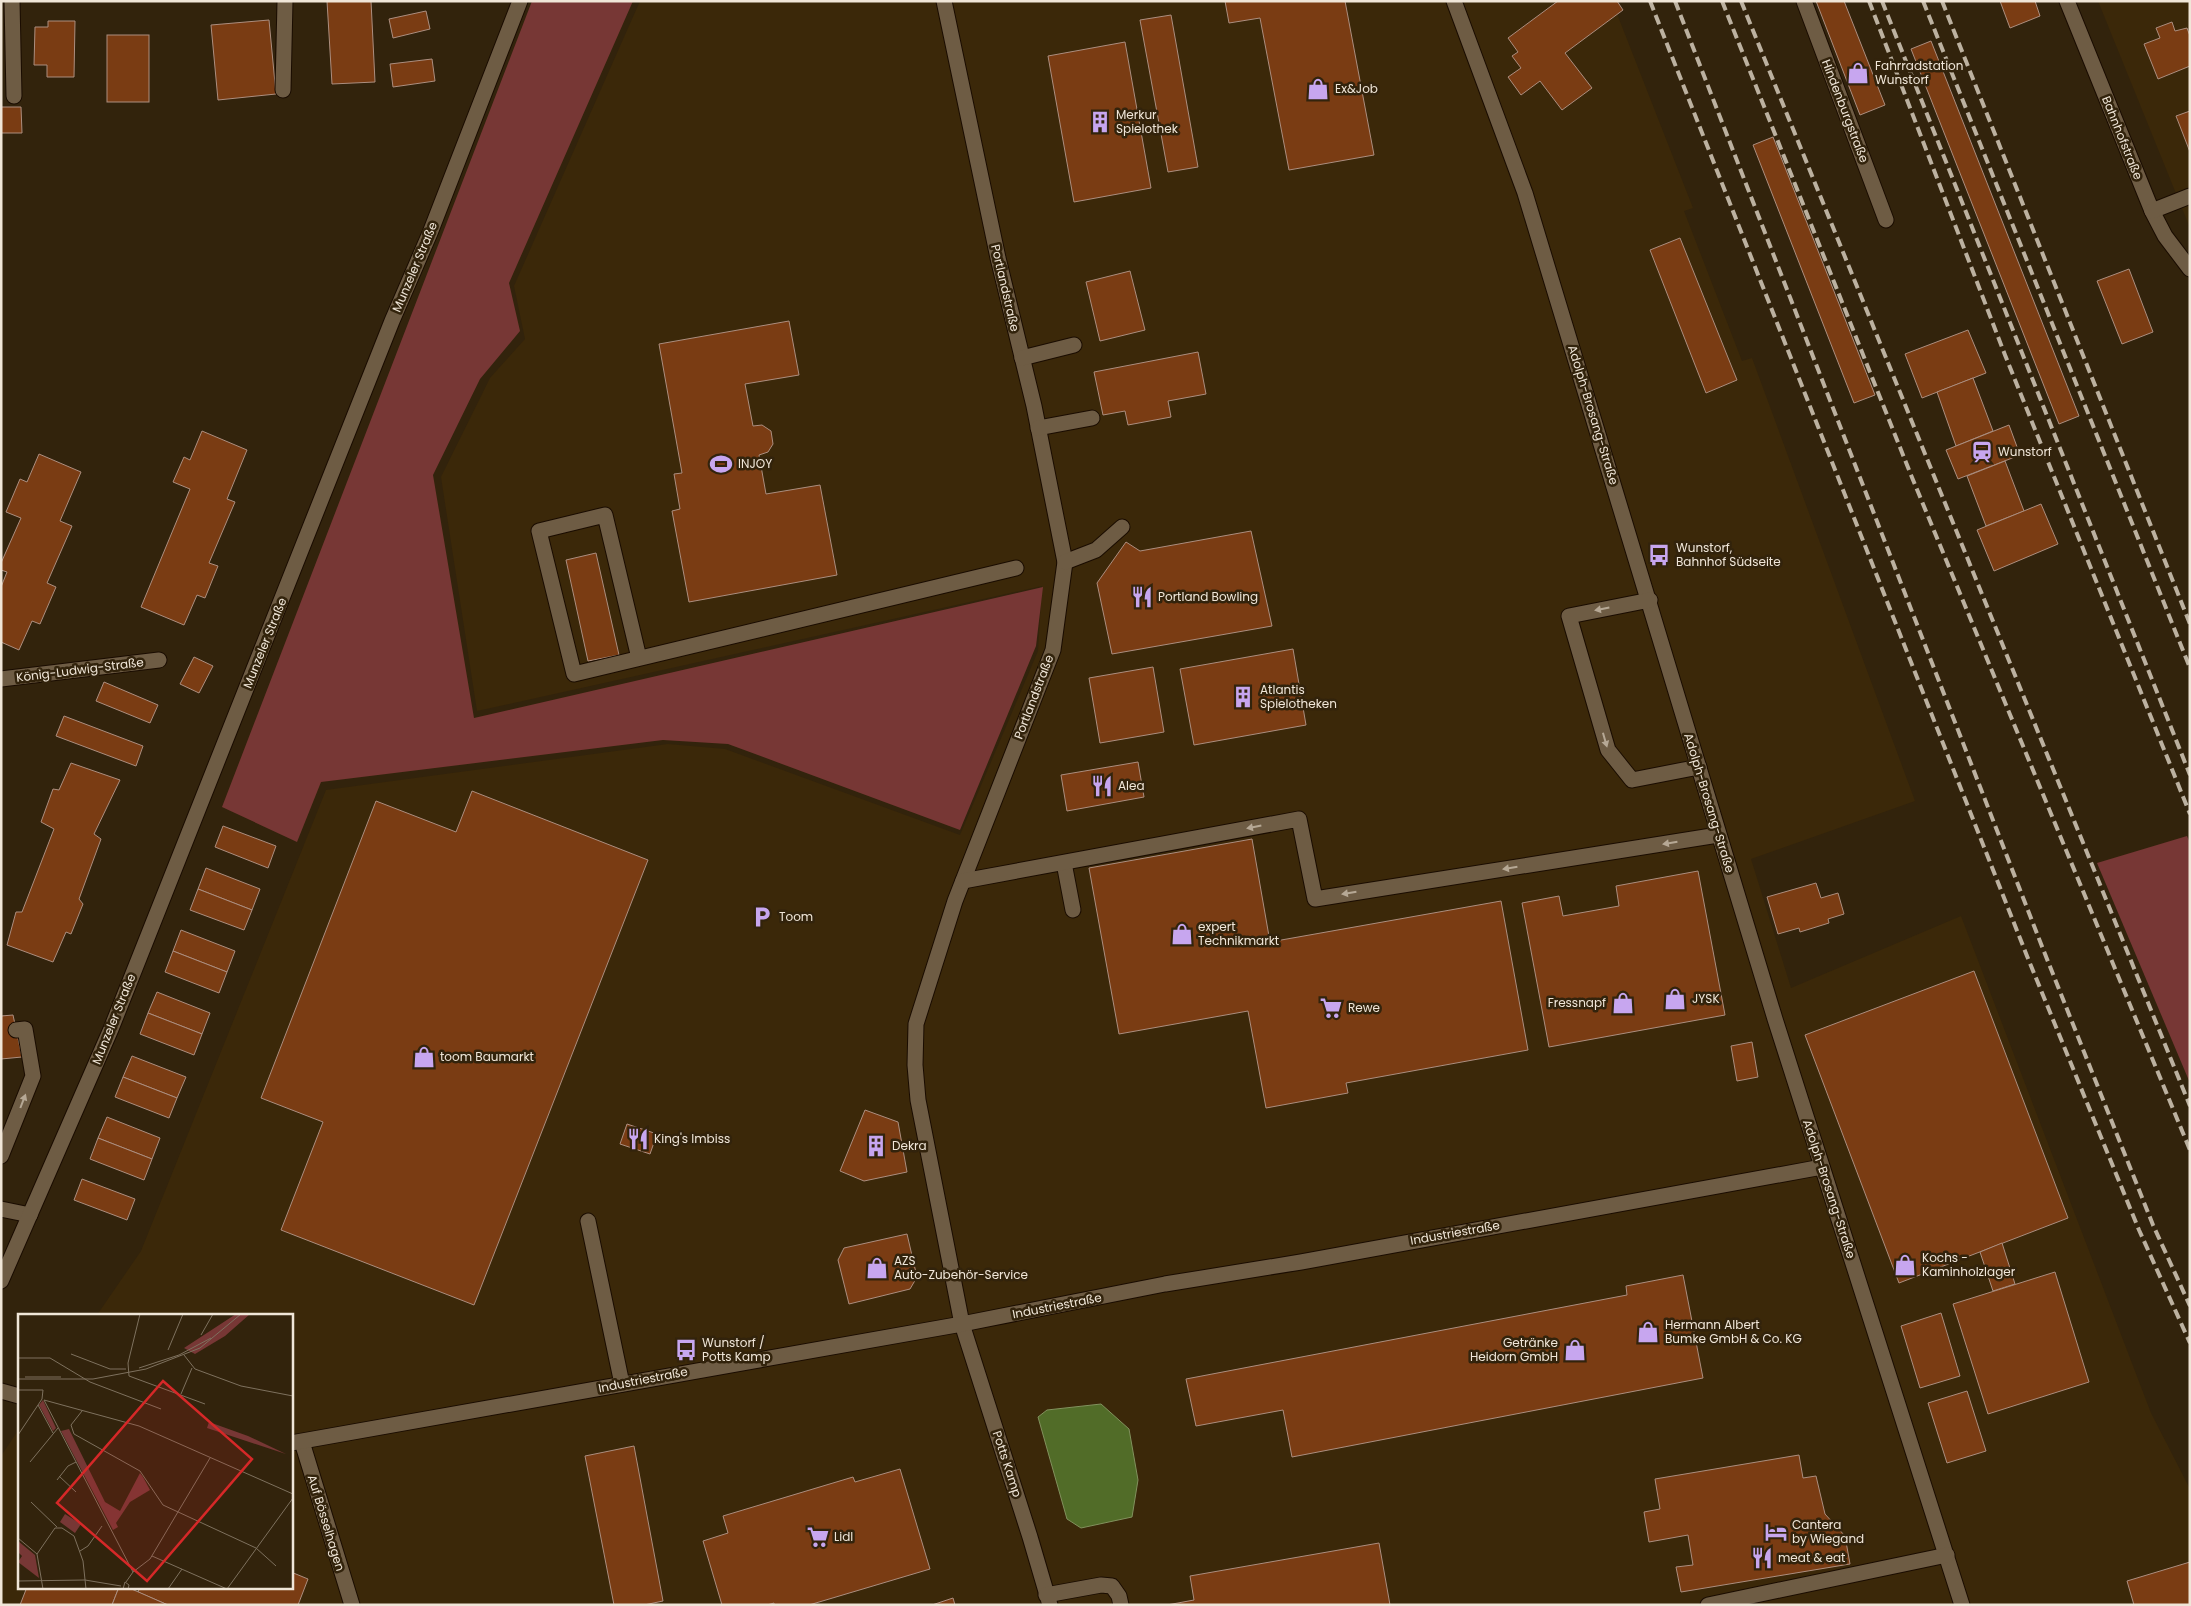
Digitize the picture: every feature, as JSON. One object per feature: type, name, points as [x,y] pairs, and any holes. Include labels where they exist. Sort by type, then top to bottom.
[{"type":"street","points":[[12,1],[14,96]]},
{"type":"street","points":[[283,90],[285,1]]},
{"type":"street","name":"Munzeler Straße","points":[[1,1281],[114,1021],[520,1]]},
{"type":"street","name":"Portlandstraße","points":[[944,1],[998,258],[1038,428],[1066,562],[1053,650],[963,881],[916,1024],[915,1065],[918,1100],[962,1324]]},
{"type":"street","name":"Adolph-Brosang-Straße","points":[[1454,1],[1525,194],[1650,600],[1718,835],[1962,1605]]},
{"type":"street","name":"Hindenburgstraße","points":[[1804,1],[1886,220]]},
{"type":"street","name":"Bahnhofstraße","points":[[2067,1],[2152,211],[2165,236],[2190,269]]},
{"type":"street","points":[[2152,211],[2190,196]]},
{"type":"street","points":[[1022,358],[1074,346]]},
{"type":"street","points":[[1038,428],[1092,418]]},
{"type":"street","points":[[639,658],[605,515],[539,531],[574,674],[1016,568]]},
{"type":"street","points":[[1066,562],[1096,550],[1122,527]]},
{"type":"street","points":[[1650,600],[1569,616],[1608,750],[1632,780],[1698,767]]},
{"type":"street","name":"König-Ludwig-Straße","points":[[1,679],[159,660]]},
{"type":"street","points":[[963,881],[1299,819],[1315,898],[1718,835]]},
{"type":"street","points":[[1064,863],[1073,910]]},
{"type":"street","points":[[3,1150],[33,1076],[25,1029],[16,1030]]},
{"type":"street","name":"Industriestraße","points":[[297,1443],[962,1324],[1165,1284],[1301,1262],[1822,1168]]},
{"type":"street","points":[[1,1209],[30,1215]]},
{"type":"street","points":[[588,1221],[622,1384]]},
{"type":"street","name":"Potts Kamp","points":[[962,1324],[1030,1537],[1048,1600]]},
{"type":"street","points":[[1,1392],[18,1396]]},
{"type":"street","name":"Auf Bösselhagen","points":[[297,1443],[352,1605]]},
{"type":"street","points":[[1708,1605],[1947,1555]]},
{"type":"street","points":[[1048,1600],[1101,1585],[1112,1586],[1119,1596],[1121,1605]]},
{"type":"shaded area","points":[[532,1],[633,1],[509,283],[520,331],[480,379],[433,475],[474,718],[1043,587],[1036,646],[960,830],[728,744],[663,740],[321,782],[297,842],[222,807]]},
{"type":"shaded area","points":[[640,1],[1612,1],[1693,208],[1684,211],[1742,361],[1752,358],[1915,801],[1751,859],[1791,988],[1961,916],[2151,1413],[2190,1489],[2190,1605],[1,1605],[1,1456],[18,1430],[18,1588],[292,1588],[292,1314],[98,1314],[141,1251],[326,790],[668,744],[725,749],[960,835],[1038,651],[1042,586],[477,711],[441,477],[490,378],[525,339],[514,286]]},
{"type":"shaded area","points":[[2098,1],[2190,1],[2190,228]]},
{"type":"shaded area","points":[[2187,836],[2190,843],[2190,1083],[2097,863]]},
{"type":"shaded area","points":[[1101,1404],[1129,1429],[1138,1480],[1132,1517],[1081,1528],[1067,1519],[1038,1417],[1047,1410]]},
{"type":"building","points":[[327,1],[371,1],[375,82],[332,84]]},
{"type":"building","name":"Ex&Job","points":[[1225,1],[1345,1],[1374,155],[1289,170],[1260,18],[1229,23]]},
{"type":"building","points":[[1558,1],[1617,1],[1623,10],[1565,53],[1592,88],[1562,110],[1540,81],[1521,95],[1508,77],[1521,68],[1512,56],[1518,52],[1508,38]]},
{"type":"building","name":"Fahrradstation Wunstorf","points":[[1816,1],[1844,1],[1885,105],[1860,115]]},
{"type":"building","points":[[2000,1],[2035,1],[2040,16],[2010,28]]},
{"type":"building","points":[[426,11],[430,29],[393,38],[389,19]]},
{"type":"building","points":[[1171,15],[1198,167],[1168,172],[1140,20]]},
{"type":"building","points":[[269,20],[276,94],[218,100],[211,25]]},
{"type":"building","points":[[48,21],[75,21],[74,77],[47,77],[47,65],[34,65],[35,27],[48,27]]},
{"type":"building","points":[[2172,22],[2175,31],[2187,28],[2190,36],[2190,66],[2158,79],[2144,44],[2160,38],[2156,28]]},
{"type":"building","points":[[107,35],[149,35],[149,102],[107,102]]},
{"type":"building","points":[[1931,41],[2079,416],[2059,424],[1911,49]]},
{"type":"building","name":"Merkur Spielothek","points":[[1125,42],[1151,188],[1074,202],[1048,56]]},
{"type":"building","points":[[432,59],[435,81],[393,87],[390,64]]},
{"type":"building","points":[[1,107],[21,107],[22,133],[1,133]]},
{"type":"building","points":[[2190,111],[2190,152],[2176,116]]},
{"type":"building","points":[[1773,137],[1875,395],[1854,403],[1753,145]]},
{"type":"building","points":[[1680,238],[1737,380],[1706,393],[1650,250]]},
{"type":"building","points":[[2129,269],[2153,332],[2122,344],[2097,281]]},
{"type":"building","points":[[1130,271],[1145,330],[1100,341],[1086,282]]},
{"type":"building","name":"INJOY","points":[[789,321],[799,375],[745,384],[753,426],[762,425],[771,431],[773,444],[768,452],[759,455],[766,494],[820,485],[837,575],[689,602],[672,511],[680,509],[674,474],[682,473],[659,344]]},
{"type":"building","points":[[1968,330],[1986,373],[1922,398],[1905,354]]},
{"type":"building","points":[[1198,352],[1206,394],[1168,401],[1171,417],[1128,425],[1125,411],[1103,415],[1094,372]]},
{"type":"building","points":[[1973,378],[1993,431],[1956,446],[1937,392]]},
{"type":"building","points":[[2009,425],[2020,455],[1958,479],[1946,450]]},
{"type":"building","points":[[202,431],[247,450],[227,499],[235,502],[209,563],[218,566],[205,598],[197,595],[184,625],[141,607],[190,489],[173,482],[184,457],[190,460]]},
{"type":"building","points":[[39,454],[81,472],[60,521],[72,526],[47,583],[56,587],[40,624],[32,621],[19,650],[1,642],[1,587],[7,572],[1,570],[1,563],[21,518],[6,512],[20,479],[27,482]]},
{"type":"building","points":[[2005,461],[2024,511],[1986,526],[1967,476]]},
{"type":"building","points":[[2041,504],[2058,544],[1994,571],[1977,530]]},
{"type":"building","points":[[1251,531],[1272,626],[1112,654],[1097,583],[1126,542],[1140,551]]},
{"type":"building","points":[[596,553],[619,655],[588,661],[566,560]]},
{"type":"building","name":"Atlantis Spielotheken","points":[[1293,649],[1306,725],[1194,745],[1180,669]]},
{"type":"building","points":[[194,657],[213,666],[199,693],[180,684]]},
{"type":"building","points":[[1153,667],[1164,732],[1100,743],[1089,678]]},
{"type":"building","points":[[104,682],[158,705],[150,723],[96,701]]},
{"type":"building","points":[[64,716],[143,746],[136,766],[56,736]]},
{"type":"building","name":"Alea","points":[[1138,762],[1144,797],[1067,811],[1061,775]]},
{"type":"building","points":[[71,763],[120,780],[94,834],[101,839],[79,899],[83,904],[71,934],[66,932],[53,962],[7,945],[16,912],[22,912],[54,829],[41,822],[53,789],[59,790]]},
{"type":"building","name":"toom Baumarkt","points":[[472,791],[648,860],[474,1305],[281,1230],[323,1122],[261,1098],[376,801],[456,832]]},
{"type":"building","points":[[223,826],[276,846],[268,868],[215,847]]},
{"type":"building","points":[[1252,839],[1270,942],[1501,901],[1528,1050],[1346,1083],[1348,1093],[1266,1108],[1248,1011],[1119,1034],[1089,868]]},
{"type":"building","points":[[206,868],[260,889],[252,910],[198,889]]},
{"type":"building","points":[[1698,871],[1725,1015],[1549,1047],[1522,903],[1559,896],[1563,916],[1619,906],[1616,886]]},
{"type":"building","points":[[1816,883],[1821,898],[1838,893],[1844,914],[1828,919],[1829,923],[1800,932],[1799,928],[1778,934],[1767,897]]},
{"type":"building","points":[[198,889],[252,910],[244,930],[190,910]]},
{"type":"building","points":[[181,930],[235,951],[227,972],[173,951]]},
{"type":"building","points":[[173,951],[227,972],[219,993],[165,972]]},
{"type":"building","points":[[1974,971],[2068,1218],[1899,1283],[1805,1035]]},
{"type":"building","points":[[157,992],[210,1013],[202,1034],[148,1013]]},
{"type":"building","points":[[148,1013],[202,1034],[194,1055],[140,1034]]},
{"type":"building","points":[[13,1015],[22,1057],[1,1059],[1,1016]]},
{"type":"building","points":[[1752,1042],[1758,1077],[1737,1081],[1731,1046]]},
{"type":"building","points":[[132,1056],[186,1077],[177,1098],[123,1077]]},
{"type":"building","points":[[123,1077],[177,1098],[169,1118],[115,1097]]},
{"type":"building","name":"Dekra","points":[[865,1110],[898,1122],[907,1172],[864,1181],[840,1171]]},
{"type":"building","points":[[107,1117],[160,1138],[152,1159],[98,1138]]},
{"type":"building","name":"King's Imbiss","points":[[627,1124],[657,1134],[650,1154],[620,1144]]},
{"type":"building","points":[[98,1138],[152,1159],[144,1180],[90,1159]]},
{"type":"building","points":[[82,1179],[135,1199],[127,1220],[74,1200]]},
{"type":"building","name":"AZS Auto-Zubehör-Service","points":[[907,1234],[917,1277],[910,1289],[849,1304],[838,1260],[844,1248]]},
{"type":"building","points":[[2002,1243],[2015,1284],[1993,1291],[1980,1252]]},
{"type":"building","points":[[2055,1272],[2089,1382],[1988,1414],[1953,1304]]},
{"type":"building","points":[[1683,1275],[1703,1378],[1292,1457],[1283,1410],[1196,1426],[1186,1379],[1627,1295],[1626,1286]]},
{"type":"building","points":[[1941,1313],[1960,1376],[1920,1388],[1901,1326]]},
{"type":"building","points":[[1967,1391],[1986,1451],[1947,1463],[1928,1403]]},
{"type":"building","points":[[634,1446],[663,1601],[644,1605],[614,1605],[585,1456]]},
{"type":"building","points":[[1799,1455],[1803,1478],[1816,1476],[1825,1514],[1845,1536],[1850,1564],[1681,1592],[1676,1567],[1693,1565],[1688,1535],[1649,1542],[1644,1512],[1660,1509],[1655,1479]]},
{"type":"building","name":"Lidl","points":[[900,1469],[930,1569],[809,1605],[774,1605],[774,1603],[767,1605],[722,1605],[703,1541],[728,1533],[723,1516],[853,1477],[855,1482]]},
{"type":"building","points":[[1379,1543],[1390,1605],[1167,1605],[1194,1600],[1190,1576]]},
{"type":"building","points":[[2190,1562],[2190,1605],[2134,1605],[2127,1581]]},
{"type":"building","points":[[292,1572],[308,1579],[298,1605],[168,1605],[138,1592],[140,1588],[292,1588]]},
{"type":"building","points":[[27,1588],[119,1588],[112,1605],[20,1605]]},
{"type":"building","points":[[119,1588],[129,1588],[168,1605],[112,1605]]},
{"type":"building","points":[[953,1598],[955,1605],[932,1605]]},
{"type":"railway","points":[[1650,1],[2027,956],[2139,1230],[2190,1343]]},
{"type":"railway","points":[[1675,1],[2043,949],[2153,1225],[2190,1306]]},
{"type":"railway","points":[[1722,1],[1911,475],[2190,1150]]},
{"type":"railway","points":[[1741,1],[2190,1106]]},
{"type":"railway","points":[[1869,1],[2005,355],[2190,814]]},
{"type":"railway","points":[[1882,1],[2190,775]]},
{"type":"railway","points":[[1923,1],[2190,668]]},
{"type":"railway","points":[[1942,1],[2190,624]]},
{"type":"place","name":"Fahrradstation Wunstorf","points":[[1858,73]]},
{"type":"place","name":"Ex&Job","points":[[1318,89]]},
{"type":"place","name":"Merkur Spielothek","points":[[1100,122]]},
{"type":"place","name":"Wunstorf","points":[[1982,452]]},
{"type":"place","name":"INJOY","points":[[721,464]]},
{"type":"place","name":"Wunstorf, Bahnhof Südseite","points":[[1659,555]]},
{"type":"place","name":"Portland Bowling","points":[[1142,597]]},
{"type":"place","name":"Atlantis Spielotheken","points":[[1243,697]]},
{"type":"place","name":"Alea","points":[[1102,786]]},
{"type":"place","name":"Toom","points":[[762,917]]},
{"type":"place","name":"expert Technikmarkt","points":[[1182,934]]},
{"type":"place","name":"JYSK","points":[[1675,999]]},
{"type":"place","name":"Fressnapf","points":[[1623,1003]]},
{"type":"place","name":"Rewe","points":[[1331,1008]]},
{"type":"place","name":"toom Baumarkt","points":[[424,1057]]},
{"type":"place","name":"King's Imbiss","points":[[638,1139]]},
{"type":"place","name":"Dekra","points":[[876,1146]]},
{"type":"place","name":"Kochs - Kaminholzlager","points":[[1905,1265]]},
{"type":"place","name":"AZS Auto-Zubehör-Service","points":[[877,1268]]},
{"type":"place","name":"Hermann Albert Bumke GmbH & Co. KG","points":[[1648,1332]]},
{"type":"place","name":"Wunstorf / Potts Kamp","points":[[686,1350]]},
{"type":"place","name":"Getränke Heidorn GmbH","points":[[1575,1350]]},
{"type":"place","name":"Cantera by Wiegand","points":[[1776,1532]]},
{"type":"place","name":"Lidl","points":[[818,1537]]},
{"type":"place","name":"meat & eat","points":[[1762,1558]]}]
